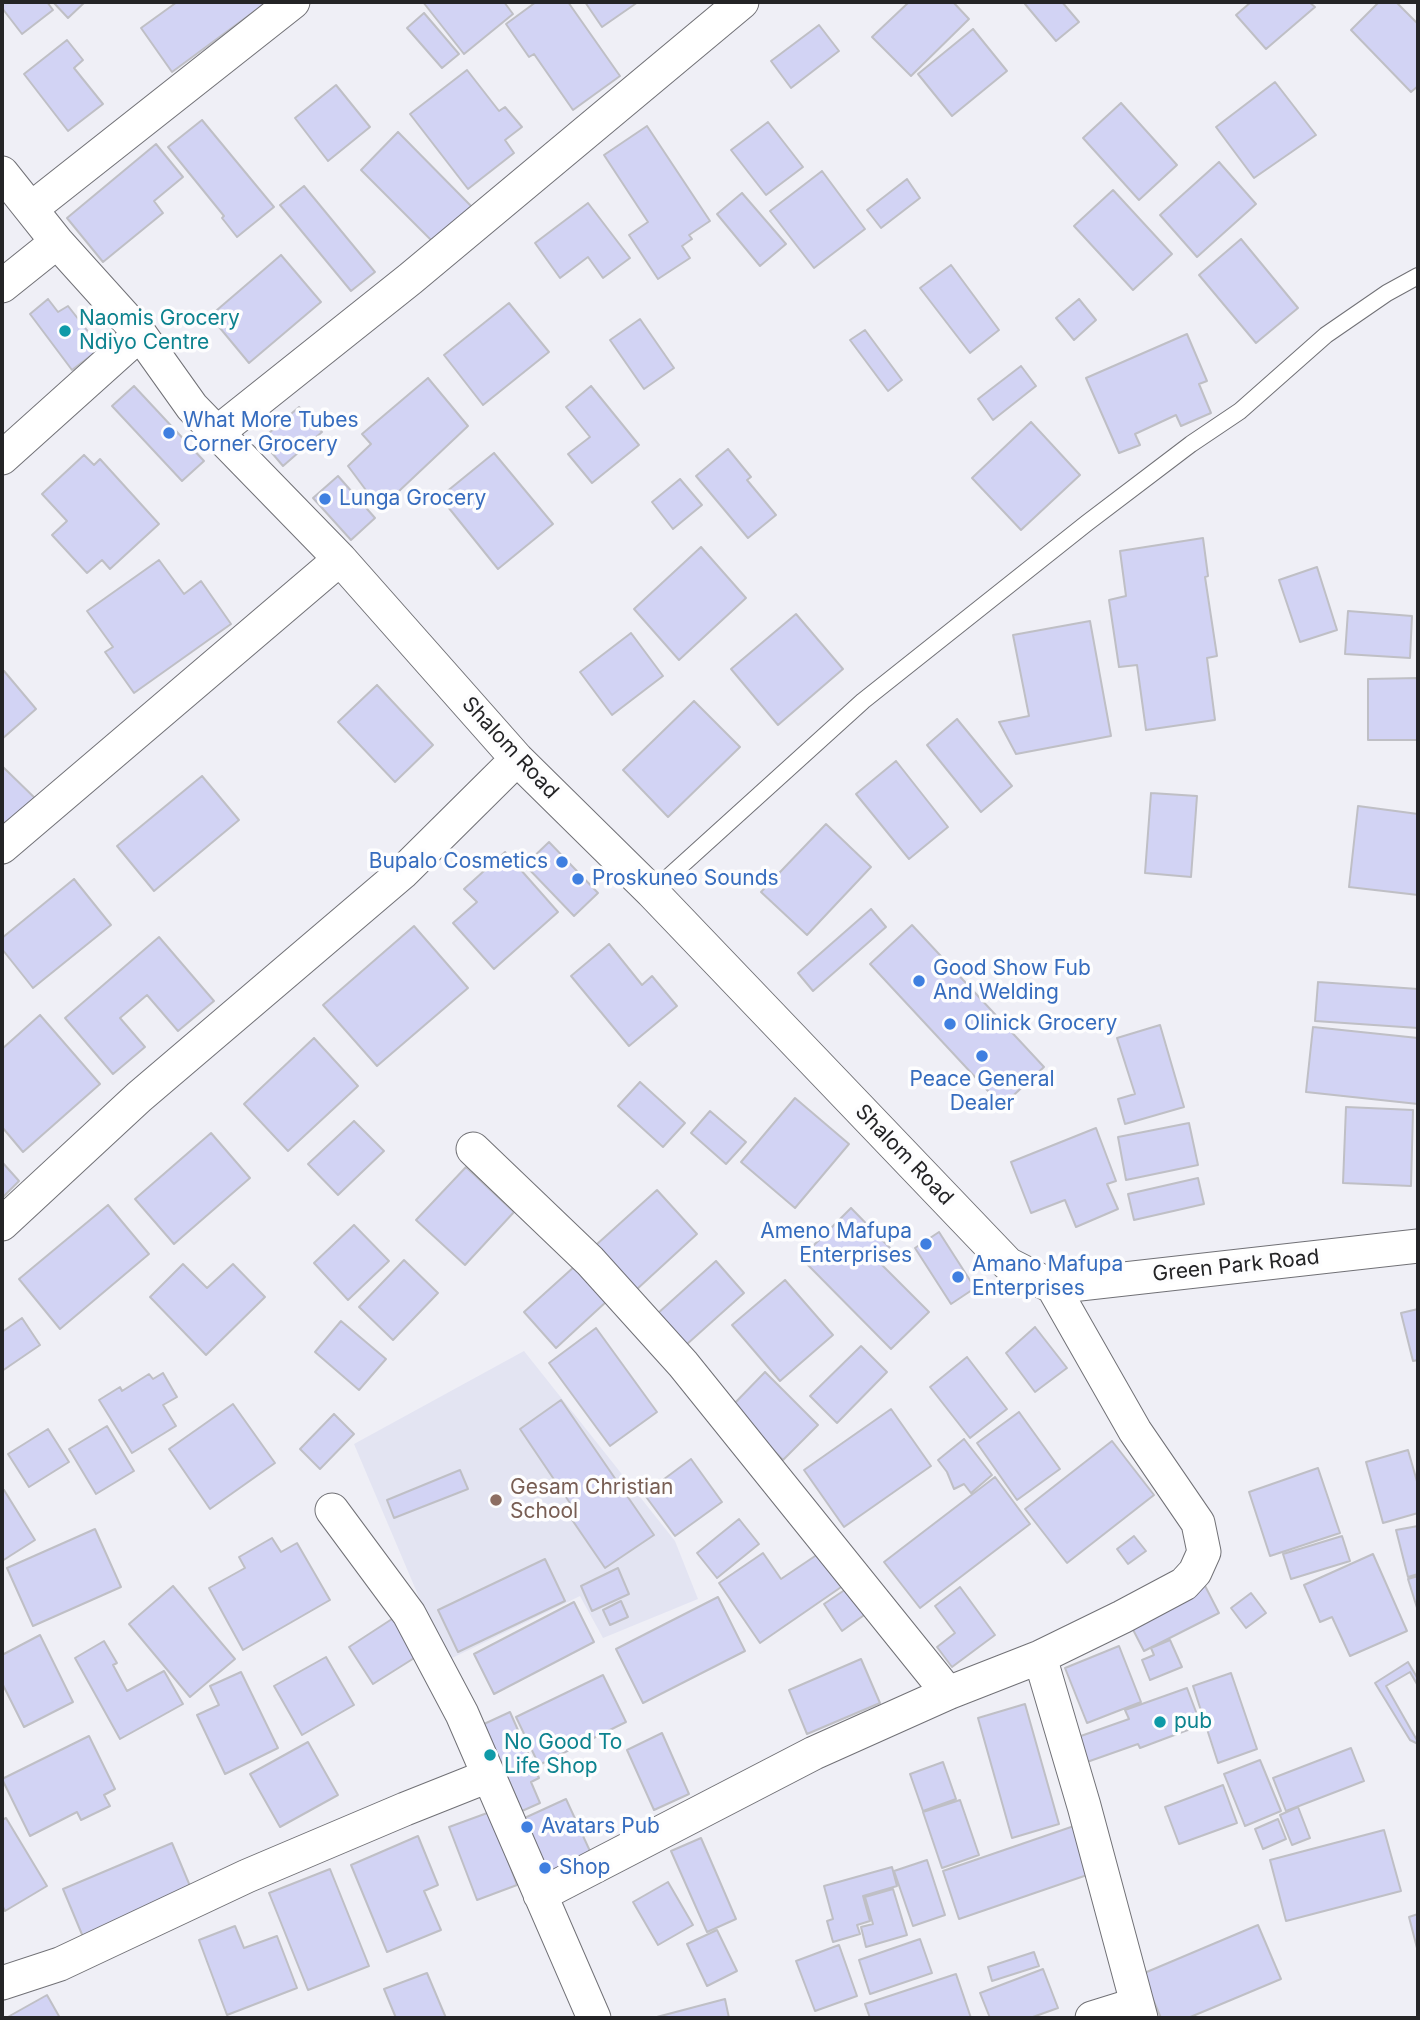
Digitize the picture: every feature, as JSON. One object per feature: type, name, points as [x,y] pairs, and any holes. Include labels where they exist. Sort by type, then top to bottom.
[{"type":"street","points":[[32,208],[293,2]]},
{"type":"street","points":[[218,432],[410,279],[742,2]]},
{"type":"street","name":"Shalom Road","points":[[2,173],[57,242],[141,334],[192,407],[340,559],[517,760],[652,892],[1008,1264],[1053,1287]]},
{"type":"street","points":[[2,286],[57,242]]},
{"type":"street","points":[[2,458],[141,334]]},
{"type":"street","points":[[2,847],[340,559]]},
{"type":"street","points":[[2,1224],[139,1097],[402,873],[517,760]]},
{"type":"street","points":[[474,1149],[590,1261],[683,1364],[948,1693]]},
{"type":"street","name":"Green Park Road","points":[[1053,1287],[1418,1246]]},
{"type":"street","points":[[540,1895],[814,1753],[948,1693],[1040,1657],[1184,1584],[1195,1572],[1204,1552],[1198,1523],[1135,1431],[1053,1287]]},
{"type":"street","points":[[332,1510],[409,1614],[462,1714],[594,2018]]},
{"type":"street","points":[[1040,1657],[1139,2011],[1092,2018]]},
{"type":"street","points":[[2,1983],[61,1964],[247,1876],[488,1776]]},
{"type":"lane","points":[[652,892],[863,701],[1087,523],[1191,444],[1240,411],[1325,335],[1387,293],[1418,276]]},
{"type":"shaded area","points":[[524,1351],[675,1541],[698,1599],[603,1638],[580,1596],[446,1661],[354,1444]]},
{"type":"building","points":[[2,2],[47,2],[53,10],[22,34],[2,8]]},
{"type":"building","points":[[53,2],[85,2],[68,18]]},
{"type":"building","points":[[177,2],[267,2],[172,72],[141,28]]},
{"type":"building","points":[[423,2],[504,2],[513,14],[464,54]]},
{"type":"building","points":[[536,2],[568,2],[620,76],[573,110],[534,54],[529,57],[506,24]]},
{"type":"building","points":[[585,2],[638,2],[602,27]]},
{"type":"building","points":[[909,2],[953,2],[969,19],[911,76],[872,37]]},
{"type":"building","points":[[1062,2],[1079,22],[1056,41],[1025,4]]},
{"type":"building","points":[[1251,2],[1309,2],[1315,7],[1266,49],[1236,15]]},
{"type":"building","points":[[1379,2],[1396,2],[1418,24],[1418,86],[1411,92],[1351,30]]},
{"type":"building","points":[[424,13],[459,54],[442,68],[407,28]]},
{"type":"building","points":[[819,25],[839,51],[791,88],[771,61]]},
{"type":"building","points":[[973,29],[1007,71],[952,116],[918,74]]},
{"type":"building","points":[[67,40],[83,60],[74,68],[103,104],[68,131],[24,74]]},
{"type":"building","points":[[467,70],[499,111],[505,107],[522,127],[505,140],[514,153],[468,189],[410,114]]},
{"type":"building","points":[[1275,82],[1316,135],[1254,178],[1216,127]]},
{"type":"building","points":[[336,85],[370,127],[328,161],[295,118]]},
{"type":"building","points":[[1121,103],[1177,165],[1139,200],[1083,138]]},
{"type":"building","points":[[202,120],[274,207],[237,237],[222,218],[224,216],[168,147]]},
{"type":"building","points":[[768,122],[803,167],[766,195],[731,150]]},
{"type":"building","points":[[647,126],[710,221],[689,235],[692,239],[682,246],[690,258],[658,279],[629,235],[648,222],[604,155]]},
{"type":"building","points":[[398,132],[472,207],[435,244],[361,170]]},
{"type":"building","points":[[156,144],[183,177],[154,201],[163,213],[103,262],[67,218]]},
{"type":"building","points":[[1219,162],[1256,204],[1197,257],[1160,215]]},
{"type":"building","points":[[822,171],[865,229],[814,268],[770,211]]},
{"type":"building","points":[[907,179],[920,198],[881,228],[867,210]]},
{"type":"building","points":[[304,186],[375,272],[351,291],[280,205]]},
{"type":"building","points":[[1113,190],[1172,254],[1133,290],[1074,226]]},
{"type":"building","points":[[742,193],[786,244],[760,266],[717,214]]},
{"type":"building","points":[[588,203],[630,258],[603,278],[588,257],[560,278],[535,243]]},
{"type":"building","points":[[1241,239],[1298,308],[1256,343],[1199,275]]},
{"type":"building","points":[[281,255],[321,302],[249,363],[210,316]]},
{"type":"building","points":[[951,265],[999,330],[970,353],[920,288]]},
{"type":"building","name":"Naomis Grocery Ndiyo Centre","points":[[48,299],[58,312],[68,306],[101,348],[72,370],[30,314]]},
{"type":"building","points":[[1079,299],[1096,320],[1074,340],[1056,318]]},
{"type":"building","points":[[509,303],[549,352],[483,405],[444,355]]},
{"type":"building","points":[[640,319],[674,368],[644,389],[610,340]]},
{"type":"building","points":[[865,330],[902,380],[888,391],[850,340]]},
{"type":"building","points":[[1187,334],[1207,381],[1199,384],[1211,413],[1181,426],[1176,415],[1135,434],[1140,445],[1119,453],[1086,378]]},
{"type":"building","points":[[1021,366],[1036,386],[993,420],[978,399]]},
{"type":"building","points":[[428,378],[468,426],[380,509],[348,466],[371,444],[362,434]]},
{"type":"building","points":[[134,386],[204,461],[182,481],[112,406]]},
{"type":"building","points":[[591,386],[639,445],[592,483],[568,454],[590,437],[566,407]]},
{"type":"building","points":[[299,407],[322,432],[283,466],[261,440]]},
{"type":"building","points":[[1031,422],[1080,475],[1021,530],[972,478]]},
{"type":"building","points":[[728,449],[751,477],[747,480],[776,515],[748,538],[696,476]]},
{"type":"building","points":[[494,453],[553,524],[498,569],[440,497]]},
{"type":"building","points":[[84,455],[94,465],[100,459],[159,524],[110,569],[102,560],[87,573],[52,535],[67,521],[42,494]]},
{"type":"building","points":[[338,476],[375,518],[351,540],[313,498]]},
{"type":"building","points":[[680,479],[702,505],[673,529],[652,502]]},
{"type":"building","points":[[1203,538],[1208,576],[1205,577],[1217,656],[1207,658],[1215,720],[1146,730],[1137,665],[1119,667],[1109,600],[1126,596],[1120,551]]},
{"type":"building","points":[[701,547],[746,598],[679,660],[634,609]]},
{"type":"building","points":[[159,560],[184,594],[201,581],[231,624],[134,693],[105,652],[113,647],[87,611]]},
{"type":"building","points":[[1317,567],[1337,630],[1300,642],[1279,580]]},
{"type":"building","points":[[1348,611],[1412,616],[1410,658],[1345,654]]},
{"type":"building","points":[[796,614],[843,669],[778,725],[731,669]]},
{"type":"building","points":[[1090,621],[1111,736],[1016,754],[999,722],[1029,716],[1013,635]]},
{"type":"building","points":[[631,633],[663,676],[612,715],[580,672]]},
{"type":"building","points":[[4,671],[36,709],[2,739],[2,674]]},
{"type":"building","points":[[1418,678],[1418,740],[1368,740],[1368,679]]},
{"type":"building","points":[[377,685],[433,745],[395,782],[338,722]]},
{"type":"building","points":[[694,701],[740,747],[668,817],[623,770]]},
{"type":"building","points":[[957,719],[1012,786],[981,812],[927,745]]},
{"type":"building","points":[[896,761],[948,827],[909,859],[856,794]]},
{"type":"building","points":[[3,767],[40,803],[14,832],[2,821]]},
{"type":"building","points":[[202,776],[239,820],[154,891],[117,846]]},
{"type":"building","points":[[1151,793],[1197,796],[1191,877],[1145,873]]},
{"type":"building","points":[[1358,806],[1418,814],[1418,895],[1349,887]]},
{"type":"building","points":[[826,824],[871,867],[807,935],[761,892]]},
{"type":"building","points":[[549,842],[598,893],[574,916],[525,865]]},
{"type":"building","points":[[505,852],[558,912],[494,969],[453,923],[477,902],[464,889]]},
{"type":"building","points":[[74,879],[111,925],[33,988],[2,949],[2,938]]},
{"type":"building","points":[[871,909],[886,927],[813,991],[798,973]]},
{"type":"building","points":[[912,925],[1044,1067],[1002,1106],[870,964]]},
{"type":"building","points":[[414,926],[468,988],[377,1066],[323,1005]]},
{"type":"building","points":[[159,937],[214,1001],[178,1031],[147,995],[120,1018],[145,1047],[113,1074],[65,1018]]},
{"type":"building","points":[[609,944],[642,985],[652,976],[677,1006],[629,1046],[571,976]]},
{"type":"building","points":[[1318,982],[1418,989],[1418,1028],[1315,1021]]},
{"type":"building","points":[[40,1015],[100,1084],[23,1152],[2,1127],[2,1049]]},
{"type":"building","points":[[1160,1025],[1184,1107],[1125,1124],[1118,1099],[1135,1094],[1117,1038]]},
{"type":"building","points":[[1313,1027],[1418,1038],[1418,1104],[1306,1092]]},
{"type":"building","points":[[314,1038],[358,1086],[288,1151],[244,1104]]},
{"type":"building","points":[[640,1082],[685,1123],[663,1147],[618,1106]]},
{"type":"building","points":[[795,1098],[849,1144],[795,1208],[741,1162]]},
{"type":"building","points":[[1346,1107],[1413,1110],[1411,1186],[1343,1183]]},
{"type":"building","points":[[710,1111],[746,1142],[726,1164],[691,1133]]},
{"type":"building","points":[[354,1121],[384,1151],[338,1195],[308,1164]]},
{"type":"building","points":[[1189,1123],[1198,1165],[1126,1180],[1118,1137]]},
{"type":"building","points":[[1096,1128],[1116,1181],[1107,1184],[1118,1209],[1076,1227],[1065,1200],[1031,1213],[1011,1162]]},
{"type":"building","points":[[211,1133],[250,1178],[174,1244],[135,1199]]},
{"type":"building","points":[[2,1162],[19,1181],[2,1198]]},
{"type":"building","points":[[466,1167],[514,1212],[465,1265],[416,1220]]},
{"type":"building","points":[[1198,1178],[1204,1204],[1134,1220],[1128,1194]]},
{"type":"building","points":[[657,1190],[697,1234],[636,1290],[596,1245]]},
{"type":"building","points":[[108,1205],[149,1254],[60,1329],[19,1279]]},
{"type":"building","points":[[851,1208],[893,1251],[881,1264],[929,1312],[891,1349],[801,1258]]},
{"type":"building","points":[[354,1225],[389,1261],[348,1300],[314,1263]]},
{"type":"building","points":[[939,1232],[975,1288],[951,1304],[915,1248]]},
{"type":"building","points":[[404,1260],[438,1293],[393,1340],[359,1307]]},
{"type":"building","points":[[716,1261],[744,1293],[686,1345],[657,1314]]},
{"type":"building","points":[[183,1264],[207,1288],[233,1264],[265,1297],[206,1355],[150,1297]]},
{"type":"building","points":[[575,1266],[607,1301],[556,1348],[524,1312]]},
{"type":"building","points":[[785,1280],[833,1335],[780,1381],[732,1325]]},
{"type":"building","points":[[1418,1309],[1418,1360],[1413,1361],[1401,1313]]},
{"type":"building","points":[[22,1318],[40,1345],[2,1371],[2,1332]]},
{"type":"building","points":[[341,1321],[386,1359],[359,1390],[315,1352]]},
{"type":"building","points":[[1035,1327],[1067,1368],[1035,1392],[1006,1353]]},
{"type":"building","points":[[596,1328],[657,1412],[610,1446],[549,1363]]},
{"type":"building","points":[[861,1346],[887,1372],[837,1423],[810,1396]]},
{"type":"building","points":[[967,1357],[1007,1409],[970,1438],[930,1387]]},
{"type":"building","points":[[765,1372],[818,1425],[783,1460],[731,1407]]},
{"type":"building","points":[[163,1373],[177,1397],[163,1405],[176,1426],[132,1453],[99,1400],[120,1387],[122,1391],[149,1374],[153,1379]]},
{"type":"building","name":"Gesam Christian School","points":[[561,1400],[654,1535],[605,1568],[566,1511],[572,1506],[520,1429]]},
{"type":"building","points":[[233,1404],[275,1463],[210,1509],[169,1449]]},
{"type":"building","points":[[891,1409],[931,1466],[844,1527],[804,1470]]},
{"type":"building","points":[[1019,1412],[1060,1469],[1017,1500],[977,1443]]},
{"type":"building","points":[[334,1414],[354,1434],[320,1469],[300,1449]]},
{"type":"building","points":[[107,1426],[134,1471],[96,1494],[69,1449]]},
{"type":"building","points":[[48,1429],[69,1462],[29,1487],[8,1454]]},
{"type":"building","points":[[964,1439],[992,1475],[971,1493],[964,1484],[954,1489],[938,1460]]},
{"type":"building","points":[[1112,1441],[1154,1495],[1067,1563],[1025,1509]]},
{"type":"building","points":[[1408,1450],[1418,1485],[1418,1513],[1383,1523],[1366,1462]]},
{"type":"building","points":[[691,1459],[722,1502],[675,1536],[644,1494]]},
{"type":"building","points":[[1318,1468],[1340,1533],[1270,1556],[1249,1492]]},
{"type":"building","points":[[460,1470],[468,1489],[394,1518],[387,1500]]},
{"type":"building","points":[[995,1477],[1030,1524],[920,1608],[884,1562]]},
{"type":"building","points":[[4,1490],[35,1540],[2,1561],[2,1492]]},
{"type":"building","points":[[739,1519],[759,1544],[717,1578],[697,1553]]},
{"type":"building","points":[[1418,1526],[1418,1574],[1408,1577],[1396,1530]]},
{"type":"building","points":[[95,1529],[121,1587],[33,1626],[7,1568]]},
{"type":"building","points":[[1134,1536],[1146,1551],[1128,1564],[1117,1549]]},
{"type":"building","points":[[1342,1536],[1350,1561],[1291,1579],[1283,1554]]},
{"type":"building","points":[[272,1538],[281,1552],[297,1543],[330,1600],[243,1650],[209,1588],[245,1568],[239,1557]]},
{"type":"building","points":[[824,1550],[847,1583],[760,1643],[719,1583],[763,1553],[781,1579]]},
{"type":"building","points":[[1373,1554],[1407,1631],[1350,1656],[1332,1617],[1320,1622],[1304,1585]]},
{"type":"building","points":[[545,1559],[565,1601],[458,1652],[438,1610]]},
{"type":"building","points":[[618,1568],[629,1594],[592,1611],[581,1586]]},
{"type":"building","points":[[1418,1576],[1418,1611],[1408,1579]]},
{"type":"building","points":[[1202,1580],[1219,1613],[1144,1651],[1127,1618]]},
{"type":"building","points":[[173,1586],[235,1659],[190,1697],[129,1624]]},
{"type":"building","points":[[849,1587],[867,1613],[842,1631],[824,1604]]},
{"type":"building","points":[[960,1587],[995,1635],[952,1667],[937,1647],[955,1633],[935,1606]]},
{"type":"building","points":[[1251,1593],[1266,1613],[1246,1628],[1231,1608]]},
{"type":"building","points":[[718,1597],[745,1651],[643,1703],[616,1649]]},
{"type":"building","points":[[621,1601],[628,1617],[610,1625],[603,1610]]},
{"type":"building","points":[[574,1602],[594,1642],[494,1694],[474,1654]]},
{"type":"building","points":[[395,1617],[419,1655],[373,1684],[349,1647]]},
{"type":"building","points":[[40,1635],[73,1702],[24,1727],[2,1683],[2,1655]]},
{"type":"building","points":[[1170,1640],[1182,1667],[1150,1680],[1142,1660],[1154,1655],[1151,1648]]},
{"type":"building","points":[[104,1641],[117,1663],[113,1665],[127,1691],[164,1671],[183,1704],[120,1739],[75,1658]]},
{"type":"building","points":[[1119,1646],[1141,1702],[1087,1723],[1065,1668]]},
{"type":"building","points":[[326,1657],[354,1705],[302,1735],[274,1686]]},
{"type":"building","points":[[861,1659],[880,1703],[807,1734],[789,1690]]},
{"type":"building","points":[[1408,1662],[1418,1679],[1418,1744],[1410,1740],[1375,1683]]},
{"type":"building","points":[[241,1672],[278,1748],[225,1774],[197,1715],[219,1705],[210,1686]]},
{"type":"building","points":[[1410,1672],[1418,1686],[1418,1742],[1386,1686]]},
{"type":"building","points":[[1231,1673],[1257,1749],[1218,1763],[1193,1686]]},
{"type":"building","points":[[603,1675],[626,1722],[539,1765],[516,1717]]},
{"type":"building","name":"pub","points":[[1187,1688],[1201,1725],[1140,1748],[1138,1744],[1087,1762],[1078,1737],[1129,1719],[1125,1710]]},
{"type":"building","points":[[1025,1704],[1059,1824],[1012,1838],[978,1718]]},
{"type":"building","points":[[510,1712],[539,1778],[531,1782],[540,1803],[522,1811],[484,1724]]},
{"type":"building","points":[[662,1733],[689,1794],[654,1810],[627,1750]]},
{"type":"building","points":[[89,1736],[115,1789],[104,1795],[110,1806],[81,1820],[77,1812],[30,1836],[2,1779]]},
{"type":"building","points":[[308,1742],[338,1795],[280,1827],[250,1774]]},
{"type":"building","points":[[1351,1748],[1364,1781],[1286,1811],[1273,1778]]},
{"type":"building","points":[[1260,1760],[1281,1811],[1245,1826],[1224,1774]]},
{"type":"building","points":[[943,1762],[956,1799],[923,1811],[910,1774]]},
{"type":"building","points":[[1223,1785],[1237,1823],[1179,1844],[1165,1807]]},
{"type":"building","points":[[566,1799],[595,1862],[546,1883],[518,1821]]},
{"type":"building","points":[[960,1800],[979,1855],[942,1868],[923,1812]]},
{"type":"building","points":[[1298,1807],[1310,1838],[1292,1845],[1280,1815]]},
{"type":"building","points":[[490,1812],[517,1885],[477,1900],[449,1827]]},
{"type":"building","points":[[6,1818],[47,1886],[5,1911],[2,1905],[2,1820]]},
{"type":"building","points":[[1278,1819],[1286,1839],[1263,1849],[1255,1829]]},
{"type":"building","points":[[1074,1826],[1090,1874],[959,1919],[943,1871]]},
{"type":"building","points":[[1384,1830],[1401,1891],[1286,1921],[1270,1860]]},
{"type":"building","points":[[418,1836],[438,1885],[424,1891],[441,1930],[387,1952],[351,1865]]},
{"type":"building","points":[[701,1838],[736,1919],[707,1932],[671,1851]]},
{"type":"building","points":[[172,1843],[195,1898],[86,1944],[63,1889]]},
{"type":"building","points":[[927,1860],[945,1915],[913,1926],[894,1871]]},
{"type":"building","points":[[892,1867],[897,1886],[863,1896],[870,1921],[857,1925],[860,1934],[833,1942],[827,1921],[833,1919],[824,1886]]},
{"type":"building","points":[[330,1869],[369,1966],[308,1990],[269,1893]]},
{"type":"building","points":[[668,1882],[693,1925],[658,1945],[633,1902]]},
{"type":"building","points":[[893,1889],[907,1935],[866,1947],[861,1927],[873,1924],[865,1897]]},
{"type":"building","points":[[1418,1914],[1418,1952],[1409,1917]]},
{"type":"building","points":[[1258,1925],[1281,1979],[1188,2018],[1161,2018],[1142,1974]]},
{"type":"building","points":[[235,1926],[244,1948],[277,1936],[297,1988],[227,2015],[199,1940]]},
{"type":"building","points":[[717,1930],[737,1971],[707,1986],[687,1944]]},
{"type":"building","points":[[920,1939],[932,1973],[870,1994],[859,1960]]},
{"type":"building","points":[[839,1945],[857,1996],[815,2011],[796,1961]]},
{"type":"building","points":[[1034,1952],[1039,1966],[992,1981],[988,1967]]},
{"type":"building","points":[[1043,1969],[1058,2008],[1030,2018],[990,2018],[980,1993]]},
{"type":"building","points":[[427,1973],[446,2018],[396,2018],[384,1989]]},
{"type":"building","points":[[956,1974],[971,2018],[870,2018],[865,2004]]},
{"type":"building","points":[[47,1995],[60,2018],[6,2018]]},
{"type":"building","points":[[725,1999],[729,2018],[653,2018]]},
{"type":"place","name":"Naomis Grocery Ndiyo Centre","points":[[65,331]]},
{"type":"place","name":"What More Tubes Corner Grocery","points":[[169,433]]},
{"type":"place","name":"Lunga Grocery","points":[[325,499]]},
{"type":"place","name":"Bupalo Cosmetics","points":[[562,862]]},
{"type":"place","name":"Proskuneo Sounds","points":[[578,879]]},
{"type":"place","name":"Good Show Fub And Welding","points":[[919,981]]},
{"type":"place","name":"Olinick Grocery","points":[[950,1024]]},
{"type":"place","name":"Peace General Dealer","points":[[982,1056]]},
{"type":"place","name":"Ameno Mafupa Enterprises","points":[[926,1244]]},
{"type":"place","name":"Amano Mafupa Enterprises","points":[[958,1277]]},
{"type":"place","name":"Gesam Christian School","points":[[496,1500]]},
{"type":"place","name":"pub","points":[[1160,1722]]},
{"type":"place","name":"No Good To Life Shop","points":[[490,1755]]},
{"type":"place","name":"Avatars Pub","points":[[527,1827]]},
{"type":"place","name":"Shop","points":[[545,1868]]}]
